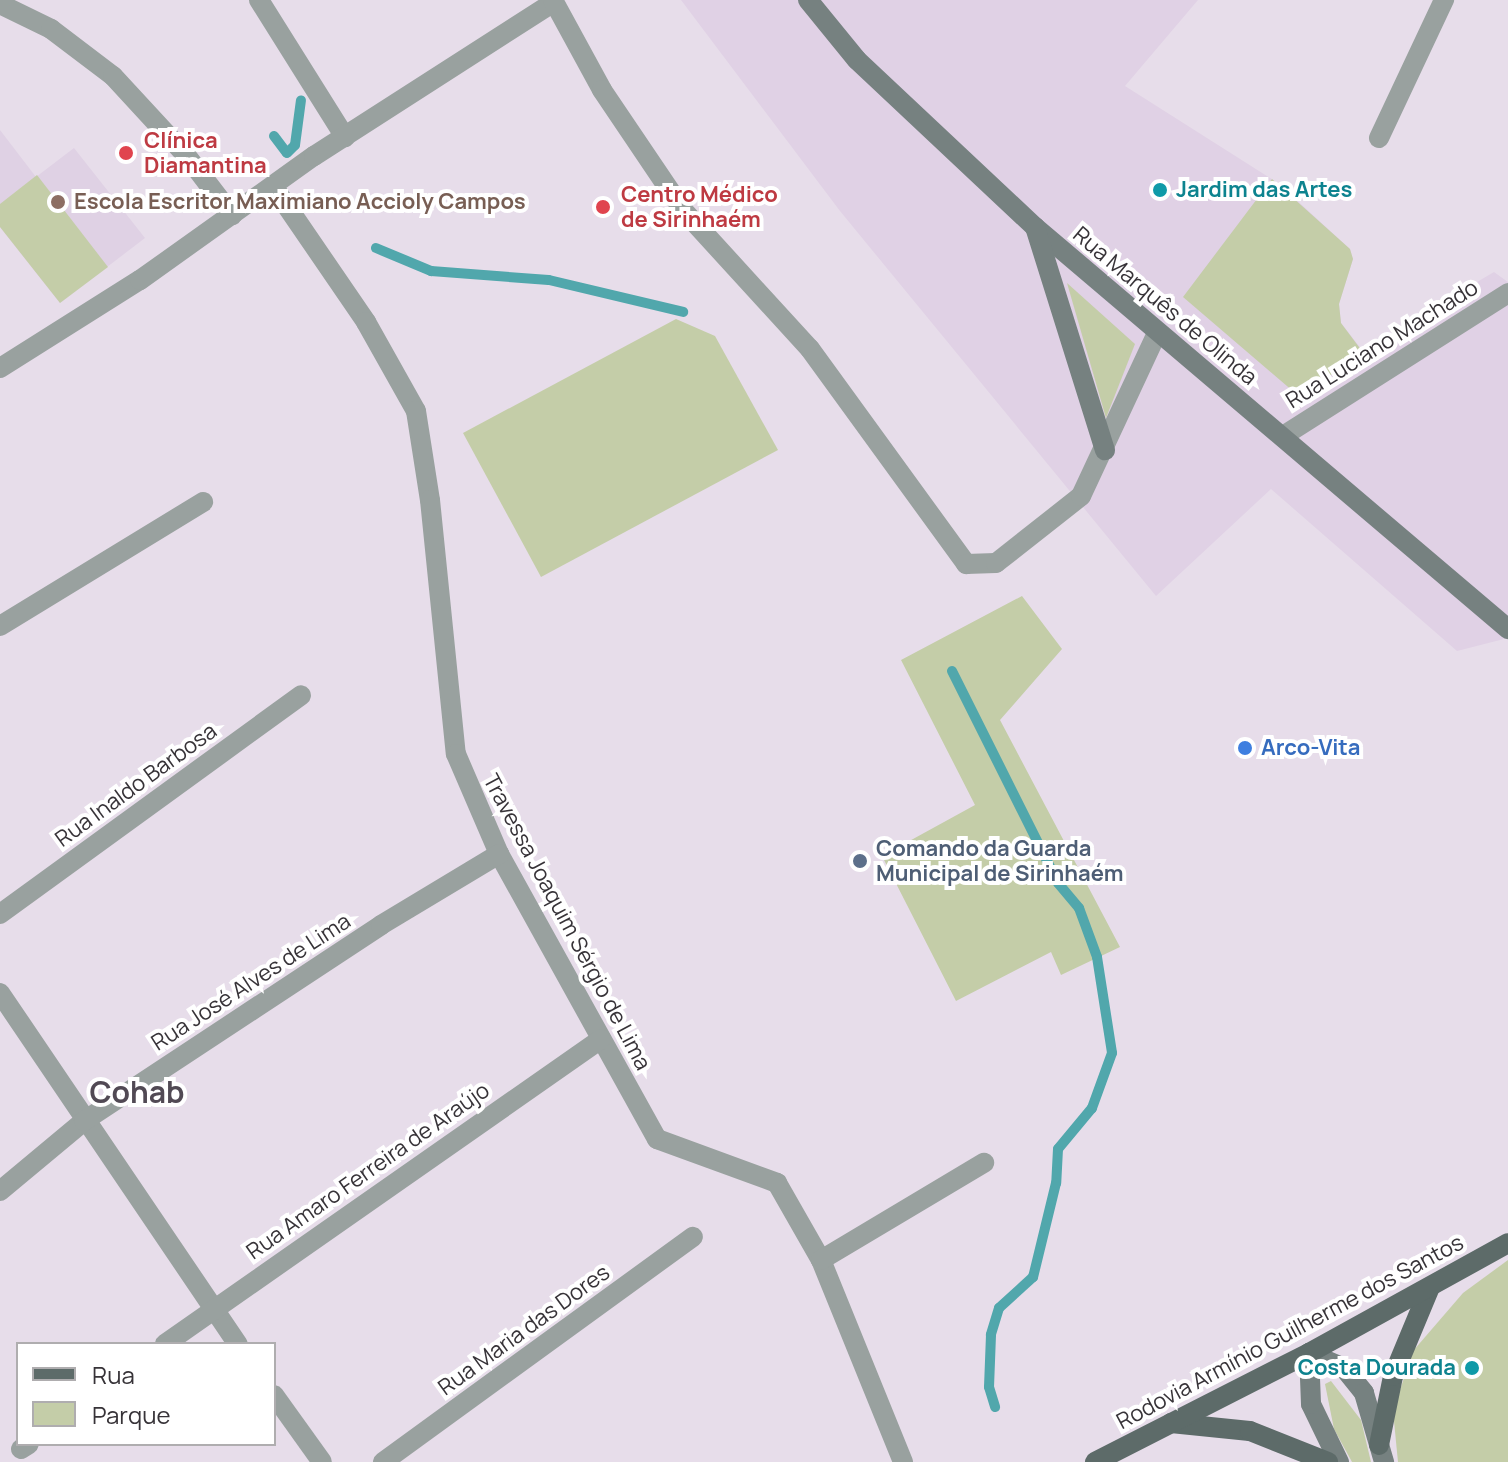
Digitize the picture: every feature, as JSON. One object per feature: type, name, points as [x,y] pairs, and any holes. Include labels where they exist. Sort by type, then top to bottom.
[{"type":"main road","name":"Rua Marquês de Olinda","points":[[808,0],[857,60],[1035,227],[1508,629]]},
{"type":"main road","points":[[1035,227],[1105,450]]},
{"type":"main road","name":"Rodovia Armínio Guilherme dos Santos","points":[[1095,1462],[1309,1353],[1508,1243]]},
{"type":"main road","points":[[1382,1453],[1393,1376],[1430,1287]]},
{"type":"main road","points":[[1339,1462],[1311,1404],[1309,1353],[1344,1368],[1354,1380],[1368,1405],[1382,1453]]},
{"type":"main road","points":[[1167,1423],[1250,1431],[1328,1462]]},
{"type":"street","points":[[259,0],[345,137]]},
{"type":"street","points":[[1379,138],[1444,0]]},
{"type":"street","points":[[0,368],[127,289],[314,156],[553,1],[602,90],[683,210],[810,349],[966,564],[996,563],[1068,511],[1105,450],[1157,333]]},
{"type":"street","points":[[0,4],[51,29],[113,76],[186,155],[232,215]]},
{"type":"street","name":"Travessa Joaquim Sérgio de Lima","points":[[282,180],[381,344],[416,411],[430,500],[456,754],[499,854],[657,1139],[777,1183],[821,1260],[903,1462]]},
{"type":"street","name":"Rua Luciano Machado","points":[[1283,436],[1508,293]]},
{"type":"street","points":[[0,626],[203,502]]},
{"type":"street","name":"Rua Inaldo Barbosa","points":[[0,914],[301,695]]},
{"type":"street","name":"Rua José Alves de Lima","points":[[0,1191],[84,1121],[381,925],[499,854]]},
{"type":"street","points":[[0,993],[237,1342]]},
{"type":"street","name":"Rua Amaro Ferreira de Araújo","points":[[168,1342],[601,1039]]},
{"type":"street","points":[[821,1260],[984,1163]]},
{"type":"street","name":"Rua Maria das Dores","points":[[383,1462],[693,1237]]},
{"type":"street","points":[[276,1398],[322,1462]]},
{"type":"shaded area","points":[[681,0],[1198,0],[1125,86],[1278,183],[1350,249],[1353,259],[1339,304],[1341,323],[1362,350],[1494,272],[1508,282],[1508,638],[1457,651],[1271,489],[1156,596],[840,211]]},
{"type":"shaded area","name":"Escola Escritor Maximiano Accioly Campos","points":[[0,130],[36,177],[74,148],[145,238],[60,303],[0,227]]},
{"type":"green space","points":[[37,175],[108,267],[60,303],[0,227],[0,204]]},
{"type":"green space","points":[[1272,179],[1350,249],[1353,259],[1339,304],[1341,323],[1362,351],[1301,398],[1183,297]]},
{"type":"green space","points":[[1067,283],[1135,344],[1106,418]]},
{"type":"green space","points":[[676,319],[715,336],[778,450],[541,577],[463,433]]},
{"type":"green space","points":[[1022,596],[1062,649],[1000,720],[1120,947],[1061,975],[1051,952],[956,1001],[882,856],[975,805],[901,660]]},
{"type":"green space","points":[[1508,1260],[1508,1462],[1398,1462],[1393,1411],[1413,1351],[1463,1293]]},
{"type":"green space","points":[[1331,1381],[1361,1420],[1371,1462],[1352,1462],[1334,1429],[1325,1384]]},
{"type":"waterway","points":[[274,136],[287,153],[295,145],[301,100]]},
{"type":"waterway","points":[[376,248],[431,271],[549,280],[683,312]]},
{"type":"waterway","points":[[952,671],[1058,883],[1079,908],[1097,957],[1112,1053],[1092,1108],[1058,1149],[1056,1183],[1033,1277],[999,1308],[991,1335],[989,1387],[995,1407]]},
{"type":"place","name":"Clínica Diamantina","points":[[126,153]]},
{"type":"place","name":"Jardim das Artes","points":[[1160,190]]},
{"type":"place","name":"Escola Escritor Maximiano Accioly Campos","points":[[58,202]]},
{"type":"place","name":"Centro Médico de Sirinhaém","points":[[603,207]]},
{"type":"place","name":"Arco-Vita","points":[[1245,748]]},
{"type":"place","name":"Comando da Guarda Municipal de Sirinhaém","points":[[860,861]]},
{"type":"place","name":"Costa Dourada","points":[[1472,1368]]},
{"type":"district","name":"Cohab","points":[[137,1092]]}]
